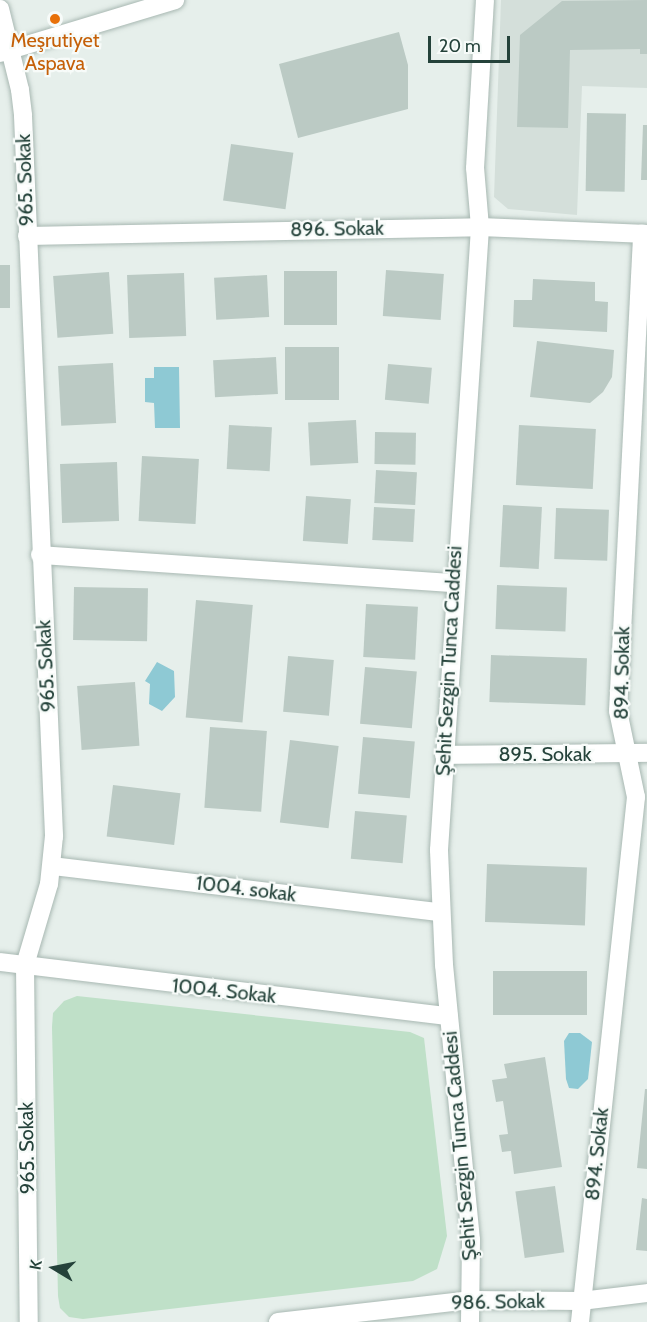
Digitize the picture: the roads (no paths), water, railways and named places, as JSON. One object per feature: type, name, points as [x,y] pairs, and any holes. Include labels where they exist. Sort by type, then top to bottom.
[{"type":"street","points":[[5,52],[175,0]]},
{"type":"street","name":"Şehit Sezgin Tunca Caddesi","points":[[470,1322],[471,1240],[440,912],[444,754],[453,583],[480,227],[475,168],[485,0]]},
{"type":"street","name":"965. Sokak","points":[[0,9],[5,52],[23,116],[52,866],[26,965],[29,1322]]},
{"type":"street","name":"896. Sokak","points":[[27,236],[480,227],[644,234]]},
{"type":"street","name":"894. Sokak","points":[[580,1322],[636,797],[638,753],[621,734],[618,711],[644,234]]},
{"type":"street","points":[[40,555],[453,583]]},
{"type":"street","name":"895. Sokak","points":[[444,754],[638,753]]},
{"type":"street","name":"1004. sokak","points":[[52,866],[440,912]]},
{"type":"street","name":"1004. Sokak","points":[[0,962],[449,1016]]},
{"type":"street","name":"986. Sokak","points":[[279,1322],[470,1300],[581,1301],[647,1293]]},
{"type":"water","points":[[154,367],[179,367],[180,428],[155,428],[154,403],[145,402],[145,378],[154,378]]},
{"type":"water","points":[[157,662],[174,671],[175,697],[162,711],[149,704],[150,684],[145,681]]},
{"type":"water","points":[[569,1033],[580,1033],[592,1042],[588,1079],[578,1089],[569,1088],[566,1079],[564,1041]]},
{"type":"place","name":"Meşrutiyet Aspava","points":[[55,19]]}]
